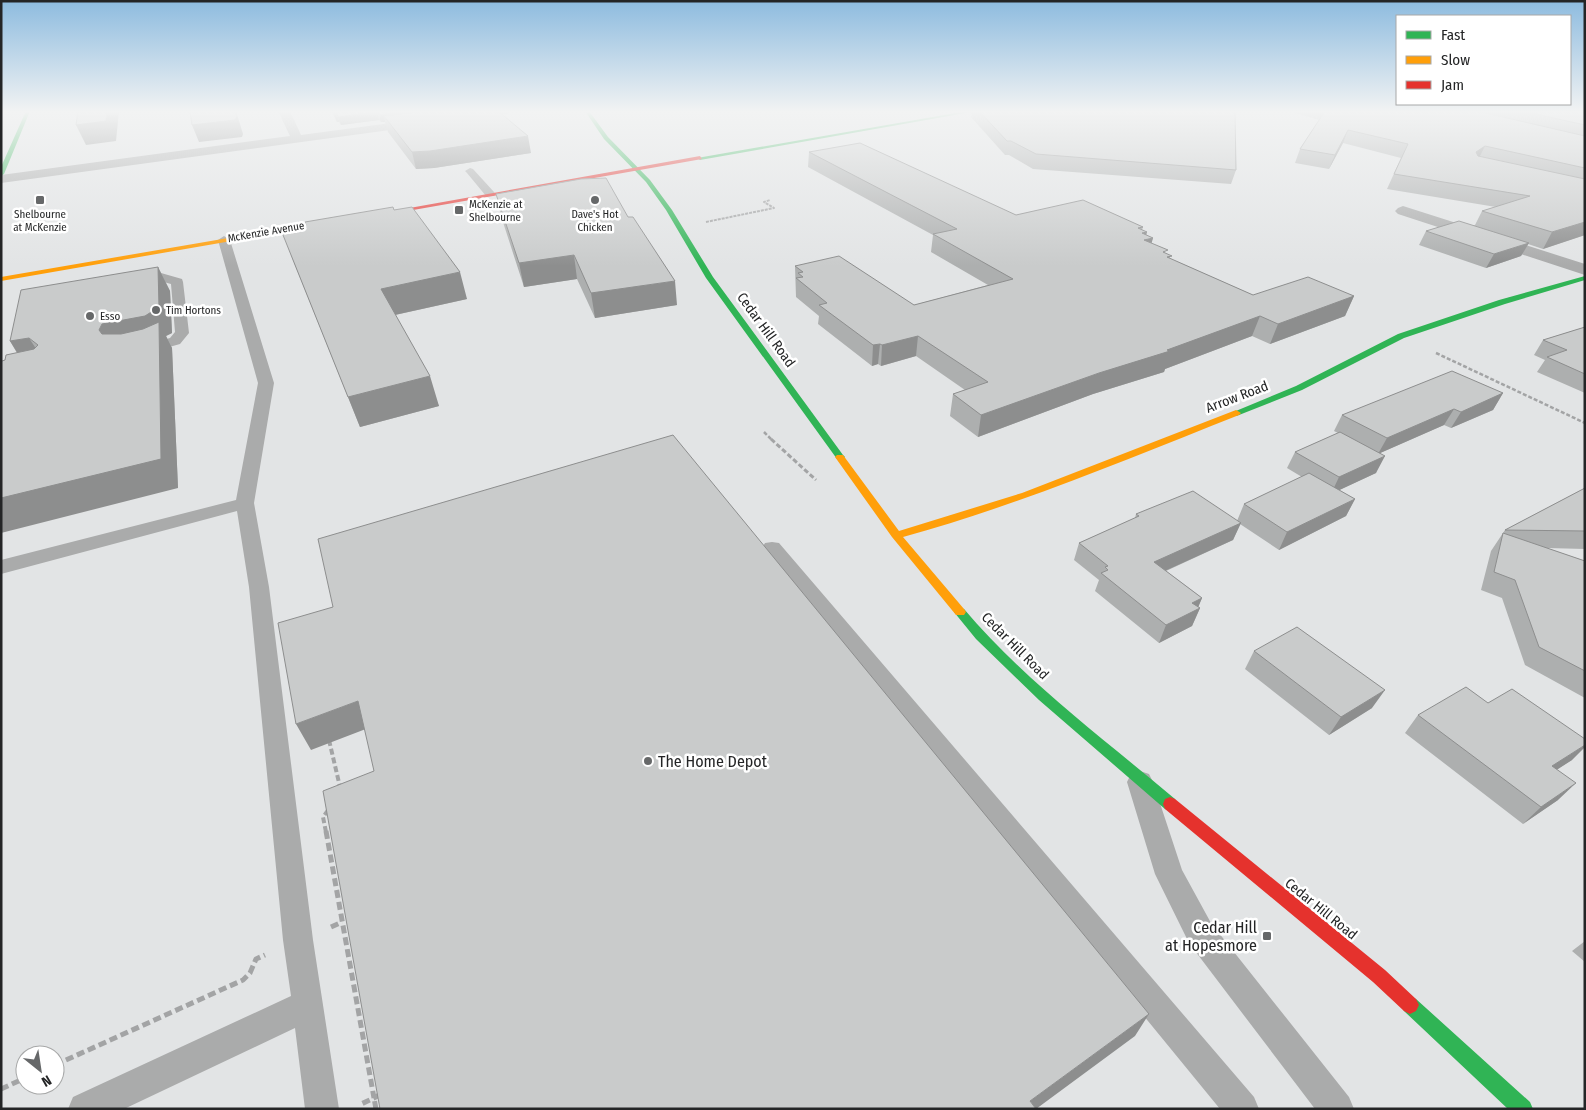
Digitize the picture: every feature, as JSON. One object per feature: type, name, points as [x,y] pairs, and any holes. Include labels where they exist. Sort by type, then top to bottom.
[{"type":"street","points":[[1,179],[121,163]]},
{"type":"street","name":"Cedar Hill Road","points":[[630,163],[648,181],[669,210],[710,278],[896,535],[980,636],[1044,696],[1138,778],[1379,976],[1523,1109]]},
{"type":"street","name":"McKenzie Avenue","points":[[1,279],[671,163]]},
{"type":"street","points":[[1403,210],[1585,270]]},
{"type":"street","name":"Arrow Road","points":[[896,535],[952,521],[1075,477],[1300,388],[1401,336],[1502,302],[1585,278]]},
{"type":"lane","points":[[470,171],[490,194]]},
{"type":"lane","points":[[224,240],[266,383],[245,502],[259,587],[298,940],[322,1109]]},
{"type":"lane","points":[[121,282],[161,277],[177,282],[182,333],[180,337],[166,345],[130,353]]},
{"type":"lane","points":[[1,567],[245,502]]},
{"type":"lane","points":[[772,548],[1242,1109]]},
{"type":"lane","points":[[1138,778],[1169,874],[1200,933],[1337,1109]]},
{"type":"lane","points":[[85,1109],[308,1005]]},
{"type":"path","points":[[703,222],[774,208],[764,202],[770,200]]},
{"type":"path","points":[[1401,336],[1585,423]]},
{"type":"path","points":[[327,732],[341,794]]},
{"type":"path","points":[[335,802],[323,817],[376,1109]]},
{"type":"path","points":[[65,1060],[243,980],[250,973],[256,959],[342,922]]},
{"type":"path","points":[[1,1089],[15,1083]]},
{"type":"path","points":[[352,1109],[391,1088]]},
{"type":"building","points":[[830,163],[903,163],[1016,215],[1083,200],[1143,227],[1138,228],[1147,232],[1142,233],[1153,238],[1144,240],[1168,250],[1163,252],[1172,256],[1167,257],[1253,295],[1308,277],[1354,296],[1278,324],[1260,316],[1167,350],[1170,351],[1099,373],[981,415],[953,394],[988,382],[918,336],[882,345],[873,345],[819,305],[827,303],[796,278],[803,277],[798,273],[803,272],[795,266],[839,256],[914,305],[1013,279],[933,234],[957,229]]},
{"type":"building","points":[[1146,163],[1236,163],[1236,170]]},
{"type":"building","points":[[1399,163],[1510,163],[1585,179],[1585,222],[1552,232],[1482,211],[1530,196],[1394,174]]},
{"type":"building","points":[[1561,163],[1585,163],[1585,168]]},
{"type":"building","points":[[606,178],[628,217],[633,217],[675,281],[591,293],[574,255],[519,263],[496,194],[581,179]]},
{"type":"building","points":[[393,207],[394,210],[412,207],[460,272],[381,289],[430,376],[348,397],[281,230],[306,226],[305,222]]},
{"type":"building","points":[[1459,221],[1529,243],[1494,254],[1426,231]]},
{"type":"building","points":[[158,267],[159,307],[145,316],[102,324],[99,330],[102,334],[121,334],[143,329],[159,322],[161,459],[1,498],[1,362],[5,360],[6,355],[34,349],[38,345],[29,338],[10,341],[21,290]]},
{"type":"building","points":[[1585,327],[1585,374],[1547,357],[1567,350],[1543,340]]},
{"type":"building","points":[[1452,371],[1503,393],[1461,412],[1454,409],[1387,438],[1342,415]]},
{"type":"building","points":[[1340,432],[1385,456],[1339,477],[1295,452]]},
{"type":"building","name":"The Home Depot","points":[[673,435],[1149,1014],[1030,1101],[1036,1109],[380,1109],[323,791],[374,771],[358,701],[296,724],[278,623],[333,607],[318,539]]},
{"type":"building","points":[[1309,473],[1355,499],[1287,532],[1244,504]]},
{"type":"building","points":[[1585,488],[1585,531],[1505,530]]},
{"type":"building","points":[[1193,491],[1241,523],[1154,562],[1202,598],[1192,603],[1200,608],[1166,625],[1101,573],[1108,570],[1105,567],[1108,566],[1079,543],[1139,516],[1136,514]]},
{"type":"building","points":[[1503,533],[1585,561],[1585,671],[1539,647],[1515,580],[1494,572]]},
{"type":"building","points":[[1297,627],[1385,690],[1341,717],[1254,651]]},
{"type":"building","points":[[1466,687],[1488,703],[1512,689],[1585,739],[1585,745],[1552,766],[1576,783],[1541,807],[1418,715]]},
{"type":"traffic: fast","points":[[1,174],[6,163]]},
{"type":"traffic: fast","points":[[630,163],[648,181],[669,210],[710,278],[840,457]]},
{"type":"traffic: fast","points":[[1236,413],[1299,388],[1401,336],[1502,302],[1585,278]]},
{"type":"traffic: fast","points":[[960,612],[980,636],[1044,696],[1170,804]]},
{"type":"traffic: fast","points":[[1410,1005],[1523,1109]]},
{"type":"traffic: slow","points":[[1,279],[379,214]]},
{"type":"traffic: slow","points":[[896,535],[983,510],[1025,495],[1236,413]]},
{"type":"traffic: slow","points":[[840,457],[896,535],[960,612]]},
{"type":"traffic: jam","points":[[379,214],[672,163]]},
{"type":"traffic: jam","points":[[1170,804],[1379,976],[1410,1005]]},
{"type":"place","name":"Shelbourne at McKenzie","points":[[40,200]]},
{"type":"place","name":"Dave's Hot Chicken","points":[[595,200]]},
{"type":"place","name":"McKenzie at Shelbourne","points":[[459,210]]},
{"type":"place","name":"Tim Hortons","points":[[156,310]]},
{"type":"place","name":"Esso","points":[[90,316]]},
{"type":"place","name":"The Home Depot","points":[[648,761]]},
{"type":"place","name":"Cedar Hill at Hopesmore","points":[[1267,936]]}]
